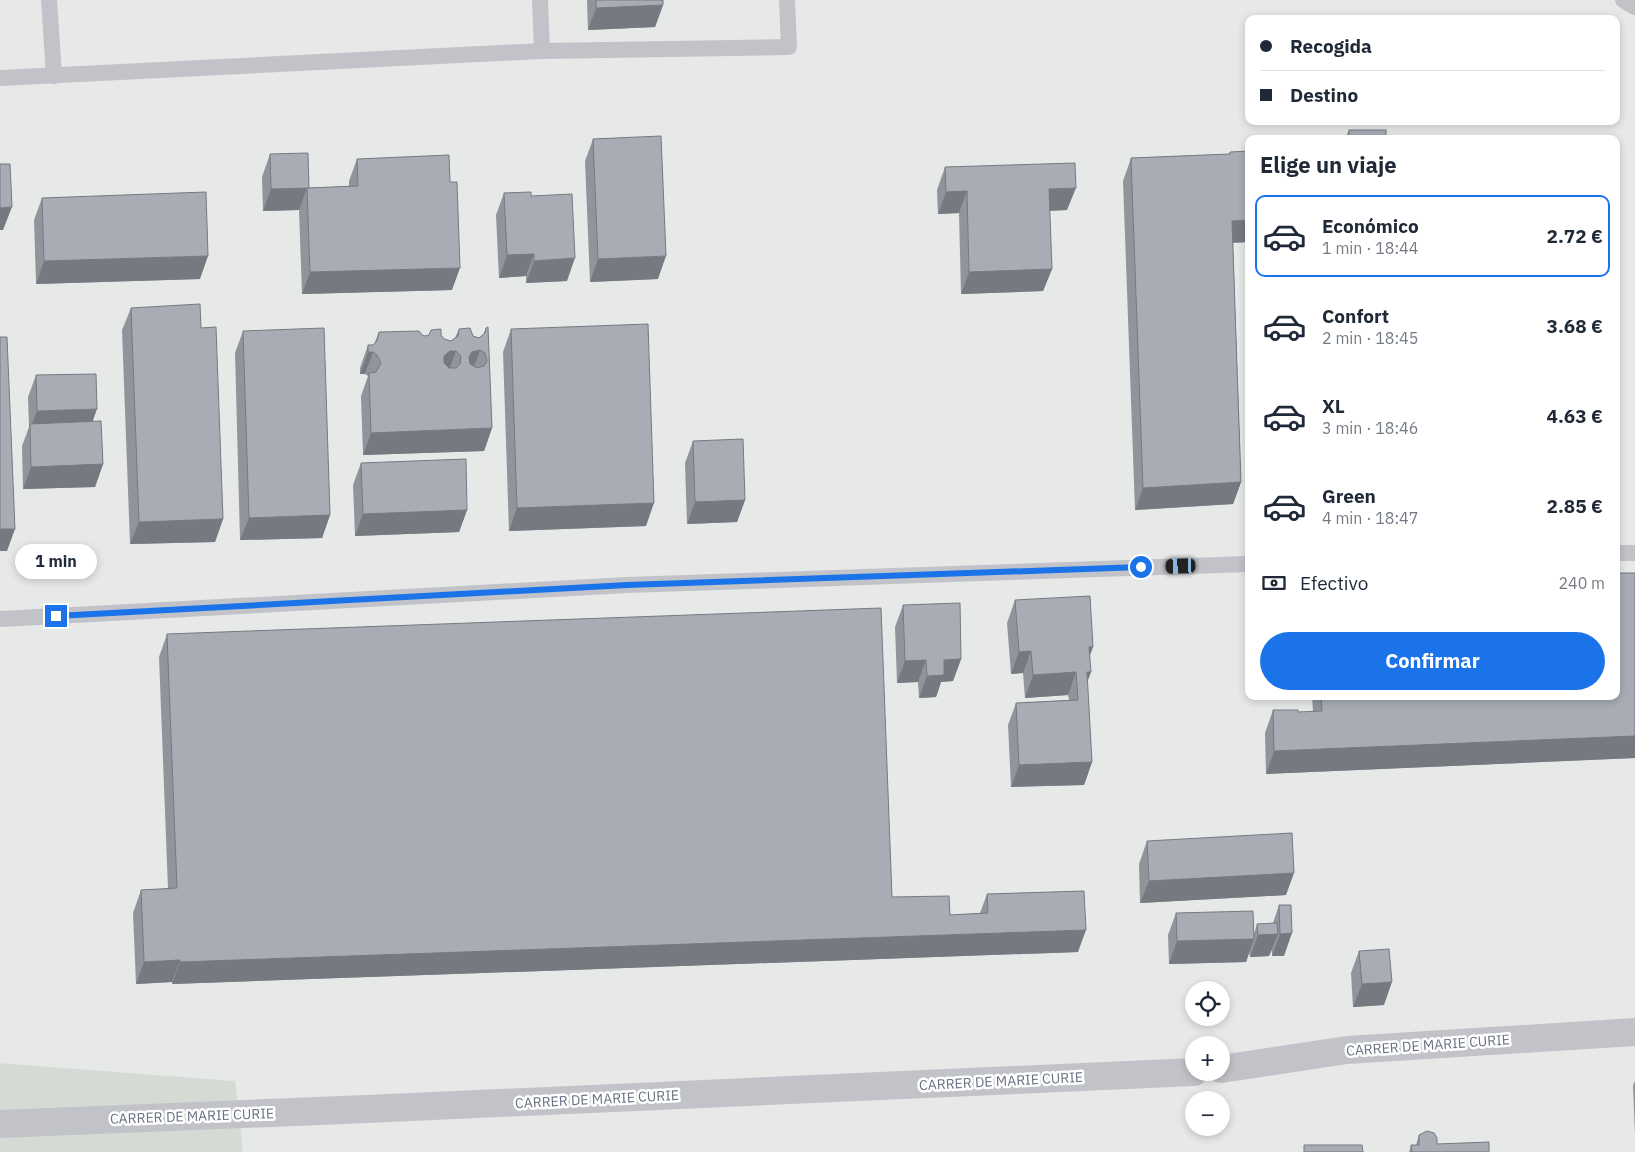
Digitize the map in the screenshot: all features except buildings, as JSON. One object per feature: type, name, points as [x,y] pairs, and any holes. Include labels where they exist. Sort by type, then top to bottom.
[{"type":"street","name":"CARRER DE MARIE CURIE","points":[[1230,1068],[1347,1050],[1635,1032]]},
{"type":"street","name":"CARRER DE MARIE CURIE","points":[[0,1124],[358,1110],[1185,1072]]},
{"type":"lane","points":[[49,0],[54,76]]},
{"type":"lane","points":[[540,0],[542,50]]},
{"type":"lane","points":[[0,78],[542,50],[789,46],[787,0]]},
{"type":"lane","points":[[1623,0],[1635,7]]},
{"type":"lane","points":[[1620,553],[1635,553]]},
{"type":"lane","points":[[0,619],[627,585],[1245,564]]},
{"type":"shaded area","points":[[0,0],[1635,0],[1635,1152],[243,1152],[234,1081],[0,1063]]},
{"type":"shaded area","points":[[0,1063],[235,1081],[243,1152],[0,1152]]},
{"type":"route","points":[[56,616],[627,585],[1141,567]]}]
